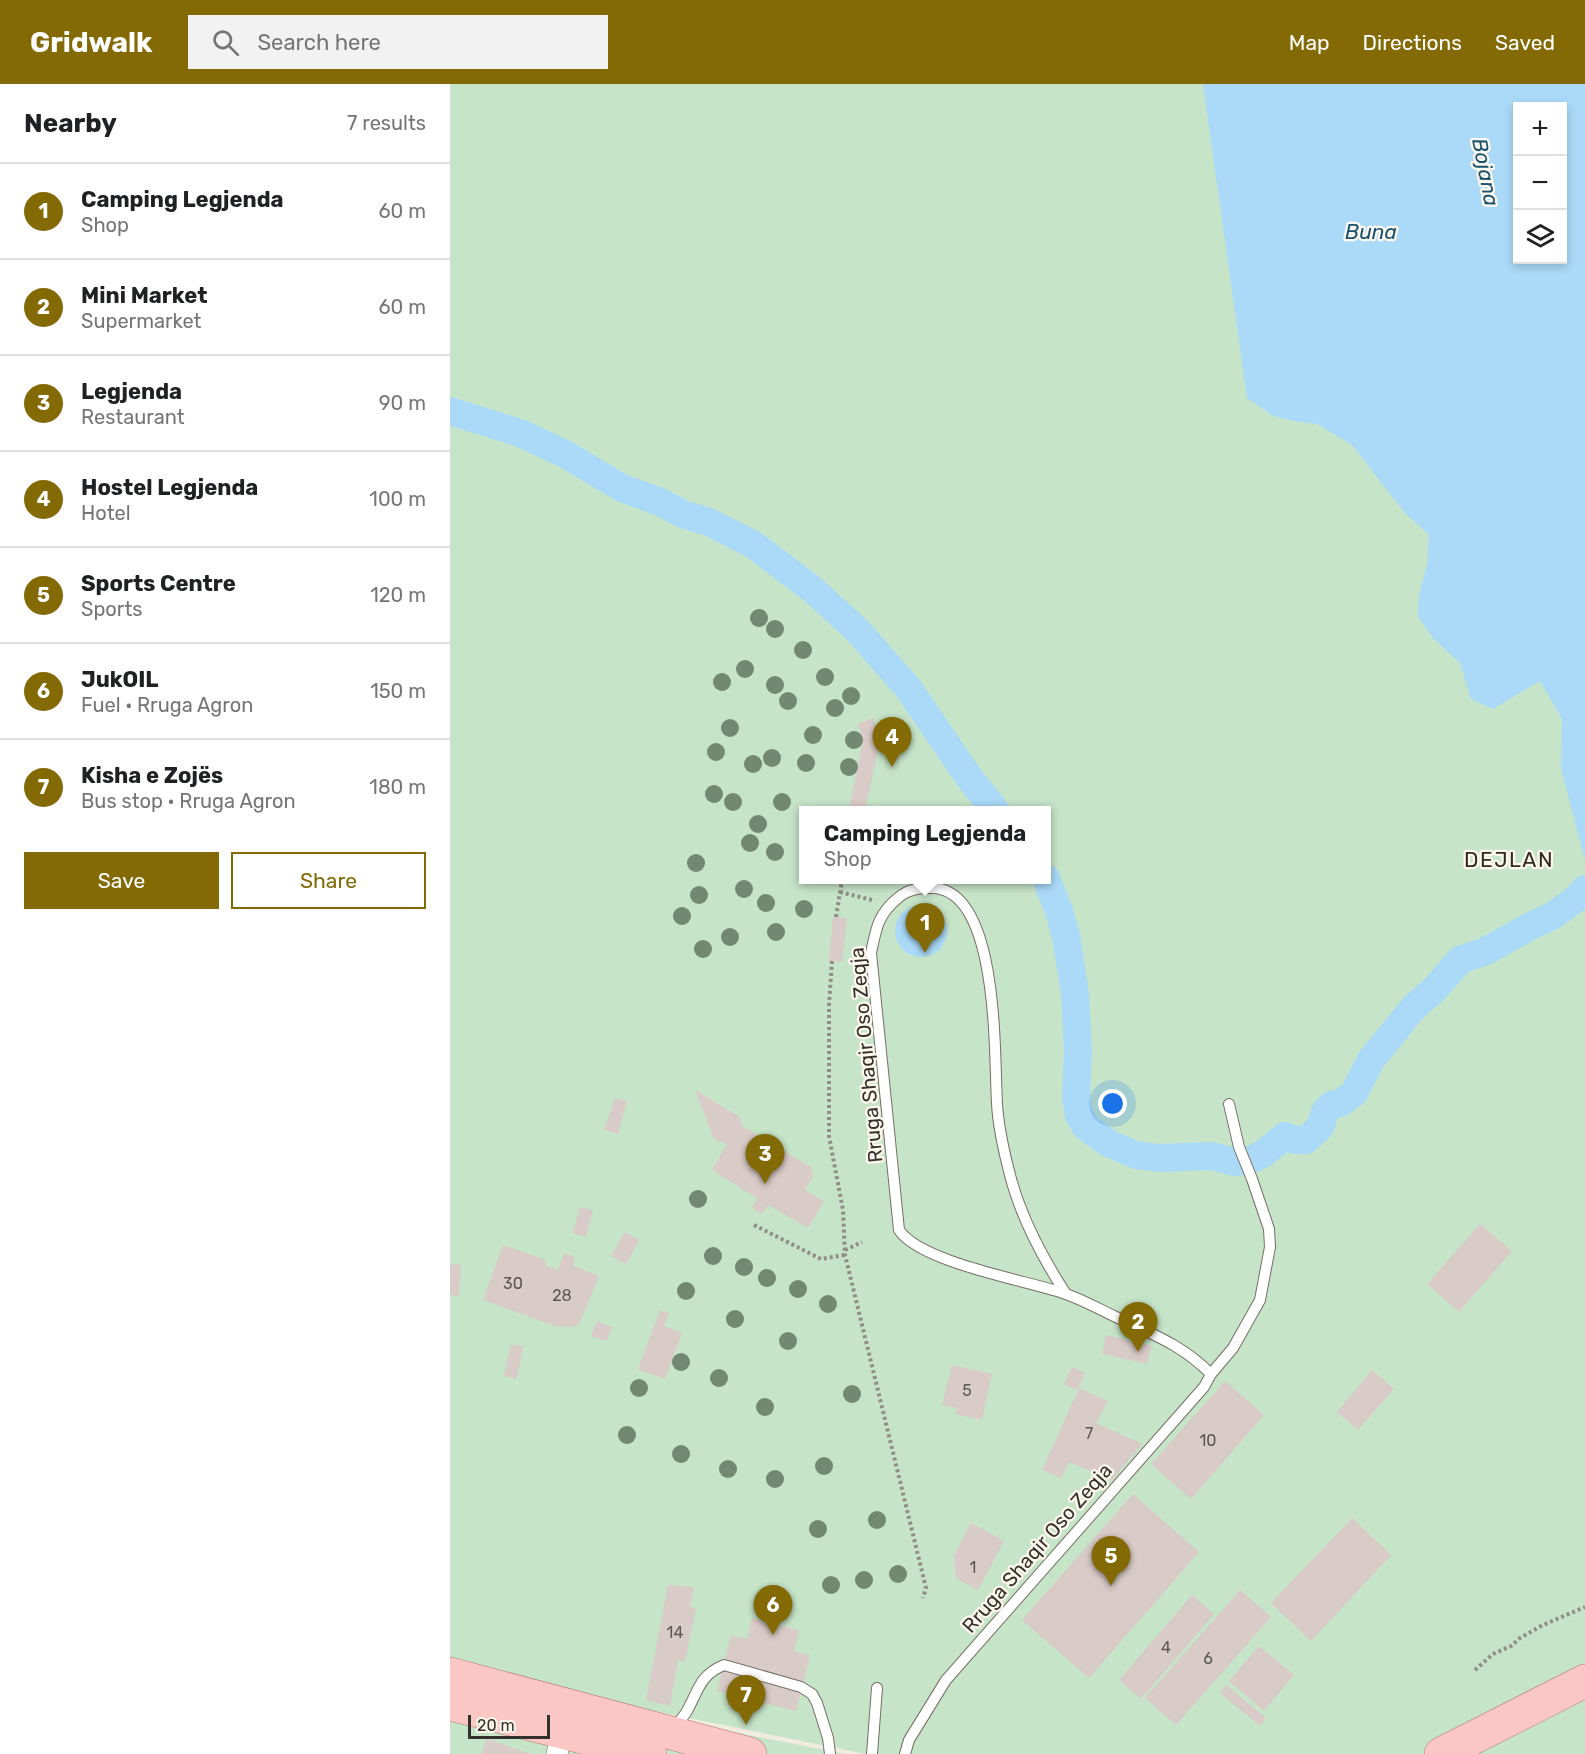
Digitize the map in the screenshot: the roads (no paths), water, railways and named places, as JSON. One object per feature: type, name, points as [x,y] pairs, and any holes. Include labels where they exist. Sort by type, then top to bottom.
[{"type":"main road","points":[[450,1674],[562,1731]]},
{"type":"main road","points":[[1441,1754],[1585,1681]]},
{"type":"main road","points":[[450,1704],[562,1731],[603,1738],[750,1754]]},
{"type":"lane","name":"Rruga Shaqir Oso Zeqja","points":[[1066,1294],[1047,1264],[1025,1221],[1010,1175],[997,1106],[989,971],[976,927],[961,902],[941,888],[920,888],[904,892],[889,905],[876,925],[871,953],[898,1230],[903,1237],[917,1247],[944,1258],[1066,1294],[1176,1345],[1211,1374]]},
{"type":"lane","name":"Rruga Shaqir Oso Zeqja","points":[[905,1754],[914,1730],[946,1680],[1204,1387],[1211,1374],[1233,1348],[1260,1300],[1270,1247],[1269,1229],[1239,1147],[1228,1104]]},
{"type":"lane","points":[[660,1744],[687,1712],[695,1692],[708,1673],[724,1665],[801,1687],[812,1694],[822,1716],[830,1754]]},
{"type":"lane","points":[[872,1754],[877,1688]]},
{"type":"water","name":"Buna","points":[[1203,84],[1585,84],[1585,860],[1561,768],[1562,719],[1540,681],[1493,709],[1471,699],[1460,663],[1433,638],[1418,617],[1419,595],[1427,565],[1429,535],[1404,512],[1352,445],[1317,424],[1273,416],[1247,398]]},
{"type":"water","points":[[916,905],[926,905],[940,912],[947,931],[940,950],[926,957],[916,957],[906,953],[899,946],[895,936],[895,926],[899,916],[906,909]]},
{"type":"waterway","points":[[450,411],[520,433],[565,454],[622,488],[660,502],[685,515],[709,522],[754,545],[812,589],[857,630],[908,688],[968,776],[992,806]]},
{"type":"waterway","points":[[1048,884],[1066,936],[1075,994],[1078,1051],[1076,1098],[1079,1115],[1085,1126],[1108,1143],[1136,1155],[1158,1158],[1212,1156],[1235,1162],[1253,1159],[1285,1136],[1295,1140],[1306,1140],[1320,1127],[1325,1112],[1331,1105],[1341,1103],[1354,1093],[1371,1060],[1414,1007],[1433,991],[1460,960],[1486,951],[1554,915],[1585,889]]},
{"type":"place","name":"Hostel Legjenda","points":[[892,767]]},
{"type":"place","name":"Camping Legjenda","points":[[925,953]]},
{"type":"place","name":"Legjenda","points":[[765,1184]]},
{"type":"place","name":"Mini Market","points":[[1138,1352]]},
{"type":"place","name":"Sports Centre","points":[[1111,1586]]},
{"type":"place","name":"JukOIL","points":[[773,1635]]},
{"type":"place","name":"Kisha e Zojës","points":[[746,1725]]},
{"type":"district","name":"DEJLAN","points":[[1509,859]]},
{"type":"water label","name":"Bojana","points":[[1486,172]]}]
